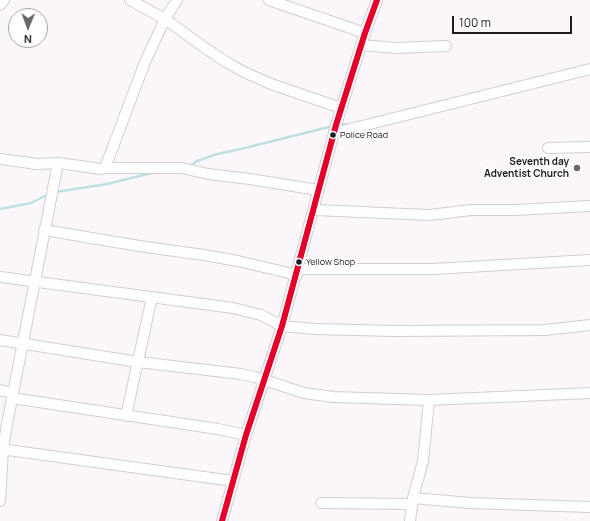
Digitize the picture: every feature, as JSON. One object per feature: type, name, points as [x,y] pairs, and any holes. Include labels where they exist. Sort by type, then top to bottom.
[{"type":"street","points":[[0,5],[4,0]]},
{"type":"street","points":[[130,0],[165,19],[205,48],[244,72],[271,84],[341,108]]},
{"type":"street","points":[[105,168],[145,62],[165,19],[177,0]]},
{"type":"street","points":[[222,521],[246,435],[298,272],[318,190],[341,108],[377,0]]},
{"type":"street","points":[[275,1],[365,33]]},
{"type":"street","points":[[361,45],[396,48],[446,46]]},
{"type":"street","points":[[334,133],[590,69]]},
{"type":"street","points":[[548,148],[590,147]]},
{"type":"street","points":[[0,160],[37,164],[58,163],[96,169],[182,168],[208,174],[318,190]]},
{"type":"street","points":[[0,501],[2,449],[58,163]]},
{"type":"street","points":[[314,210],[429,215],[471,210],[515,210],[590,206]]},
{"type":"street","points":[[44,230],[204,255],[298,272],[433,269],[590,260]]},
{"type":"street","points":[[0,277],[152,297],[250,312],[261,315],[282,326],[321,329],[396,331],[544,330],[590,326]]},
{"type":"street","points":[[126,416],[152,297]]},
{"type":"street","points":[[0,340],[22,345],[138,362],[241,374],[304,393],[349,398],[429,400],[590,394]]},
{"type":"street","points":[[0,390],[12,395],[126,416],[218,429],[246,435]]},
{"type":"street","points":[[410,521],[412,501],[423,461],[429,400]]},
{"type":"street","points":[[2,449],[233,482]]},
{"type":"street","points":[[321,503],[412,501],[590,507]]},
{"type":"waterway","points":[[342,125],[351,124]]},
{"type":"waterway","points":[[189,167],[197,161],[217,154],[333,126]]},
{"type":"waterway","points":[[56,192],[107,184],[156,172]]},
{"type":"waterway","points":[[0,209],[31,203],[49,194]]},
{"type":"transit line","points":[[222,521],[246,435],[282,326],[336,125],[377,0]]},
{"type":"place","name":"Police Road","points":[[333,135]]},
{"type":"place","name":"Seventh day Adventist Church","points":[[577,168]]},
{"type":"place","name":"Yellow Shop","points":[[299,262]]}]
